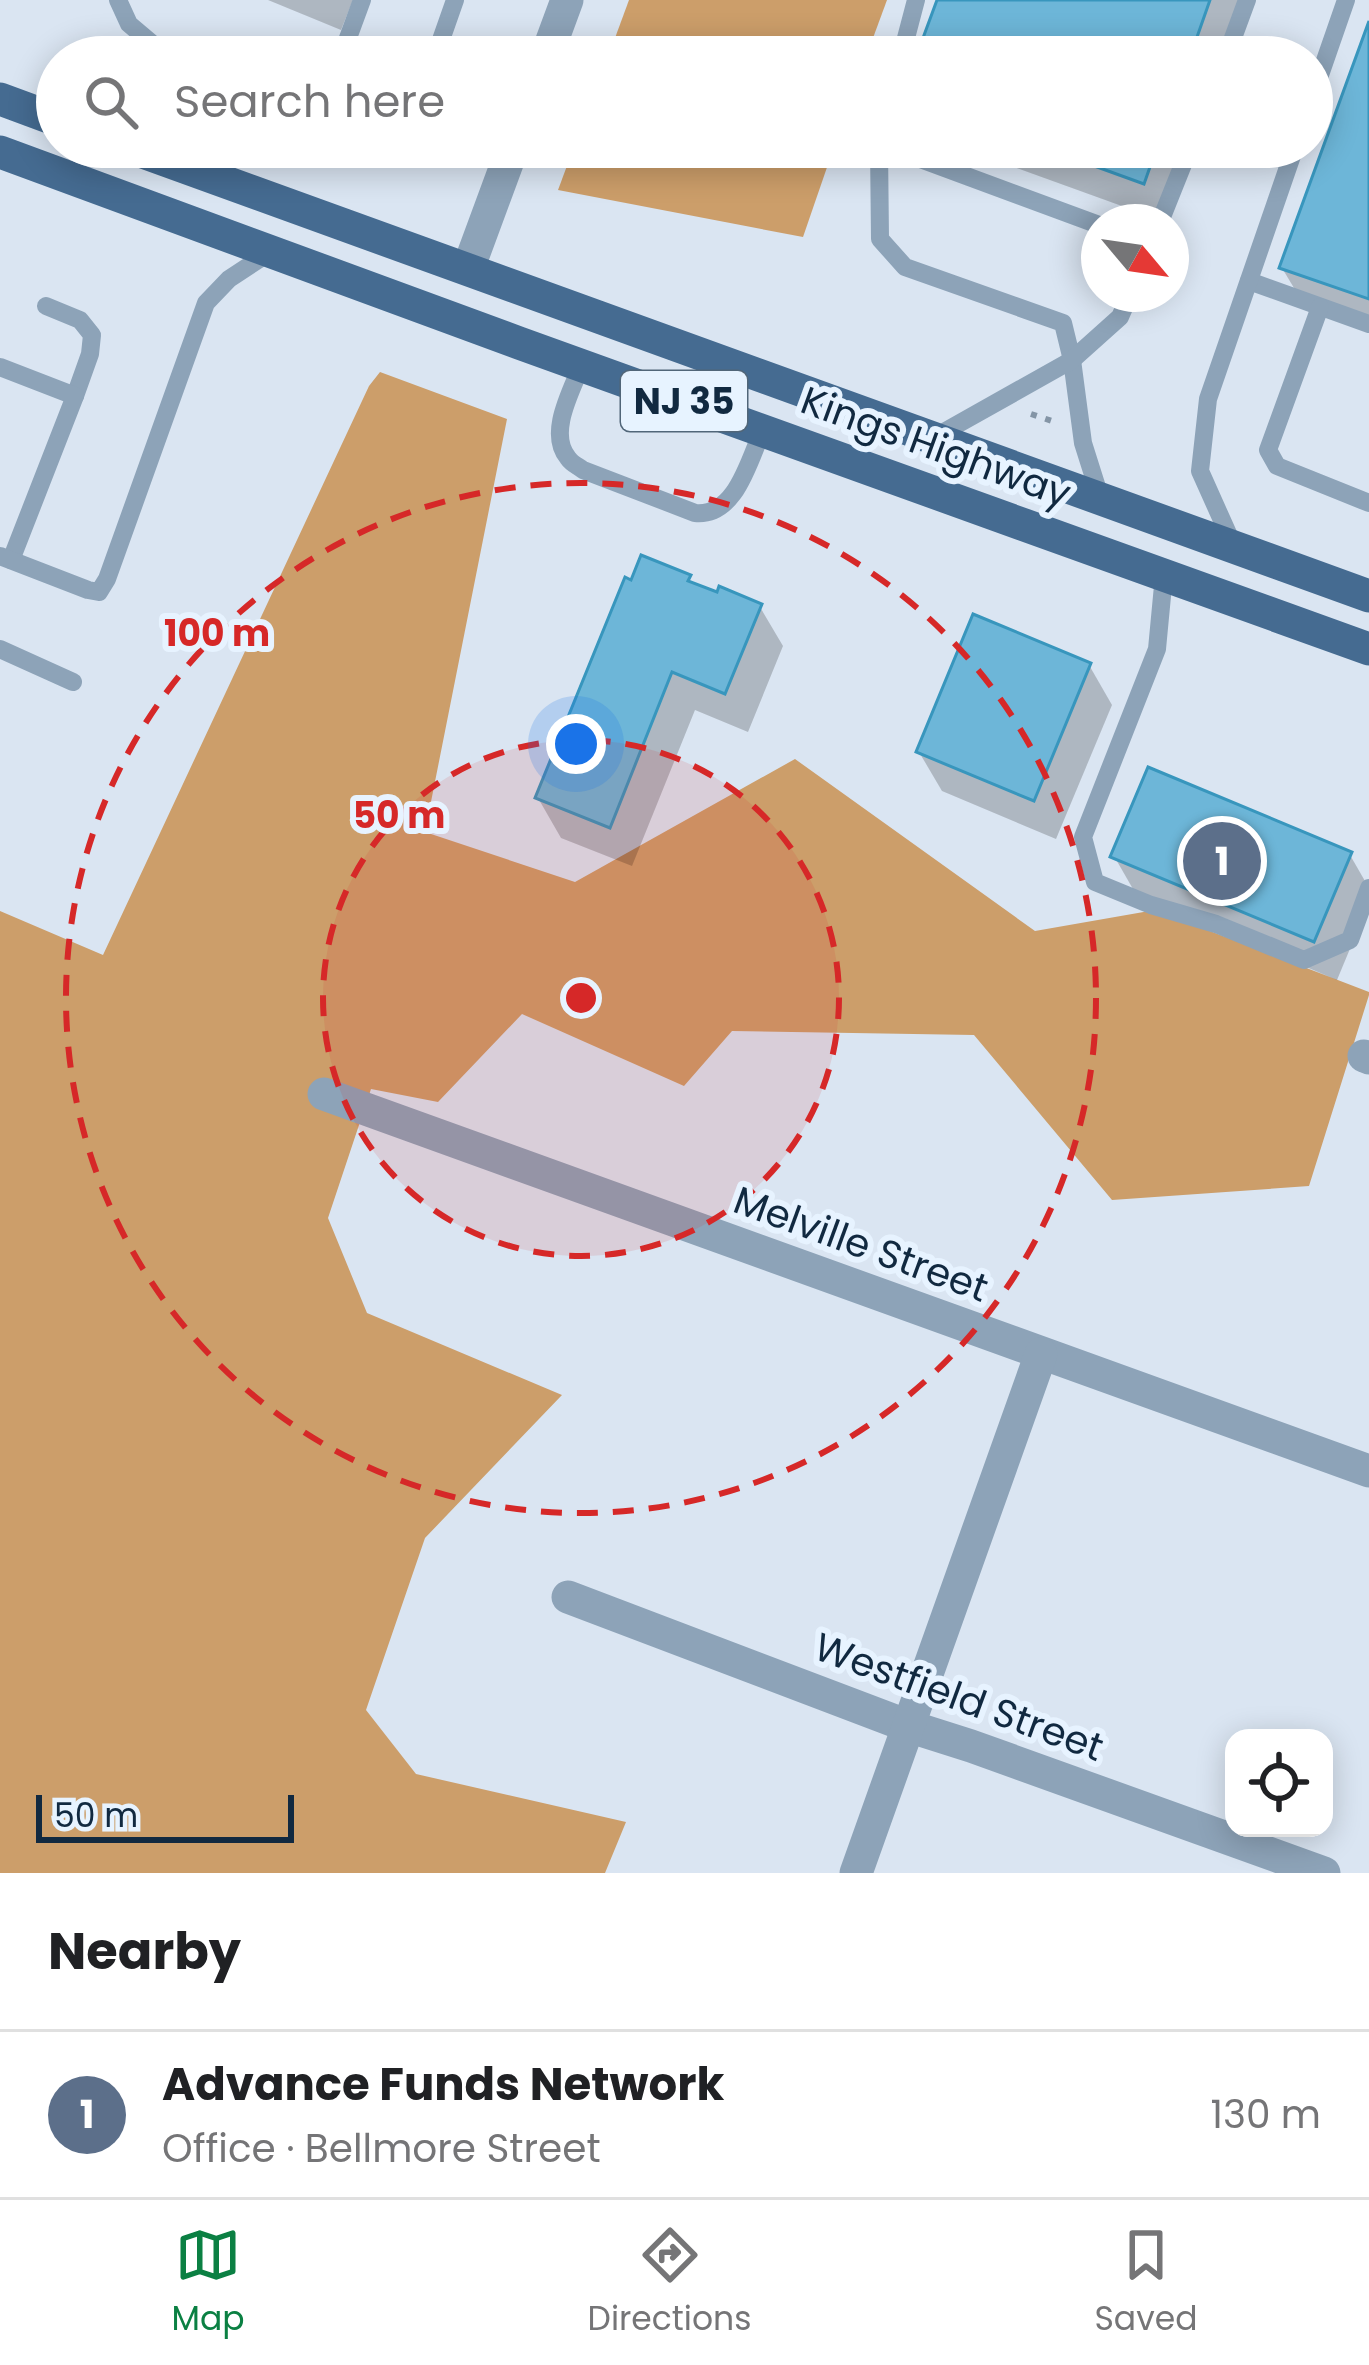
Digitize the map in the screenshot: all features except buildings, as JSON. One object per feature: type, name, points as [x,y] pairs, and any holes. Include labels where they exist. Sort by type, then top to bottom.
[{"type":"main road","points":[[0,99],[36,112]]},
{"type":"main road","name":"Kings Highway","points":[[0,152],[36,165]]},
{"type":"main road","name":"Kings Highway","points":[[43,168],[1369,649]]},
{"type":"main road","name":"Kings Highway","points":[[207,168],[353,230],[1369,596]]},
{"type":"street","points":[[554,36],[567,0]]},
{"type":"street","points":[[468,269],[505,168]]},
{"type":"street","name":"Melville Street","points":[[324,1094],[1369,1472]]},
{"type":"street","points":[[856,1873],[1041,1354]]},
{"type":"street","name":"Westfield Street","points":[[568,1597],[908,1726],[1324,1873]]},
{"type":"lane","points":[[118,0],[129,24],[143,36]]},
{"type":"lane","points":[[349,36],[362,0]]},
{"type":"lane","points":[[442,36],[455,0]]},
{"type":"lane","points":[[907,36],[916,0]]},
{"type":"lane","points":[[1234,36],[1247,0]]},
{"type":"lane","points":[[1333,37],[1346,0]]},
{"type":"lane","points":[[878,168],[880,239],[905,267],[1063,323],[1083,443],[1101,500]]},
{"type":"lane","points":[[945,168],[1081,218]]},
{"type":"lane","points":[[1167,204],[1182,168]]},
{"type":"lane","points":[[1234,548],[1200,470],[1208,399],[1288,168]]},
{"type":"lane","points":[[46,306],[80,320],[92,335],[90,354],[6,558],[99,592],[206,303],[229,279],[270,252]]},
{"type":"lane","points":[[1249,281],[1369,324]]},
{"type":"lane","points":[[1320,307],[1268,449],[1277,466],[1369,503]]},
{"type":"lane","points":[[932,439],[1072,360],[1122,312]]},
{"type":"lane","points":[[582,364],[562,419],[559,442],[568,459],[595,476],[695,513],[710,515],[725,506],[763,429]]},
{"type":"lane","points":[[0,367],[75,396]]},
{"type":"lane","points":[[1164,575],[1157,649],[1083,837],[1095,882],[1304,960],[1350,940],[1369,888]]},
{"type":"lane","points":[[0,649],[73,682]]},
{"type":"path","points":[[1027,413],[1055,422]]},
{"type":"shaded area","points":[[629,0],[887,0],[874,36],[616,36]]},
{"type":"shaded area","points":[[566,168],[827,168],[803,237],[558,190]]},
{"type":"shaded area","points":[[380,372],[507,419],[425,832],[575,882],[795,759],[1035,931],[1155,910],[1369,995],[1309,1186],[1112,1200],[974,1035],[732,1031],[684,1086],[522,1014],[438,1102],[371,1089],[328,1218],[367,1313],[562,1395],[425,1538],[366,1710],[416,1774],[626,1822],[605,1873],[0,1873],[0,911],[103,955],[369,386]]},
{"type":"place","name":"Advance Funds Network","points":[[1222,861]]}]
